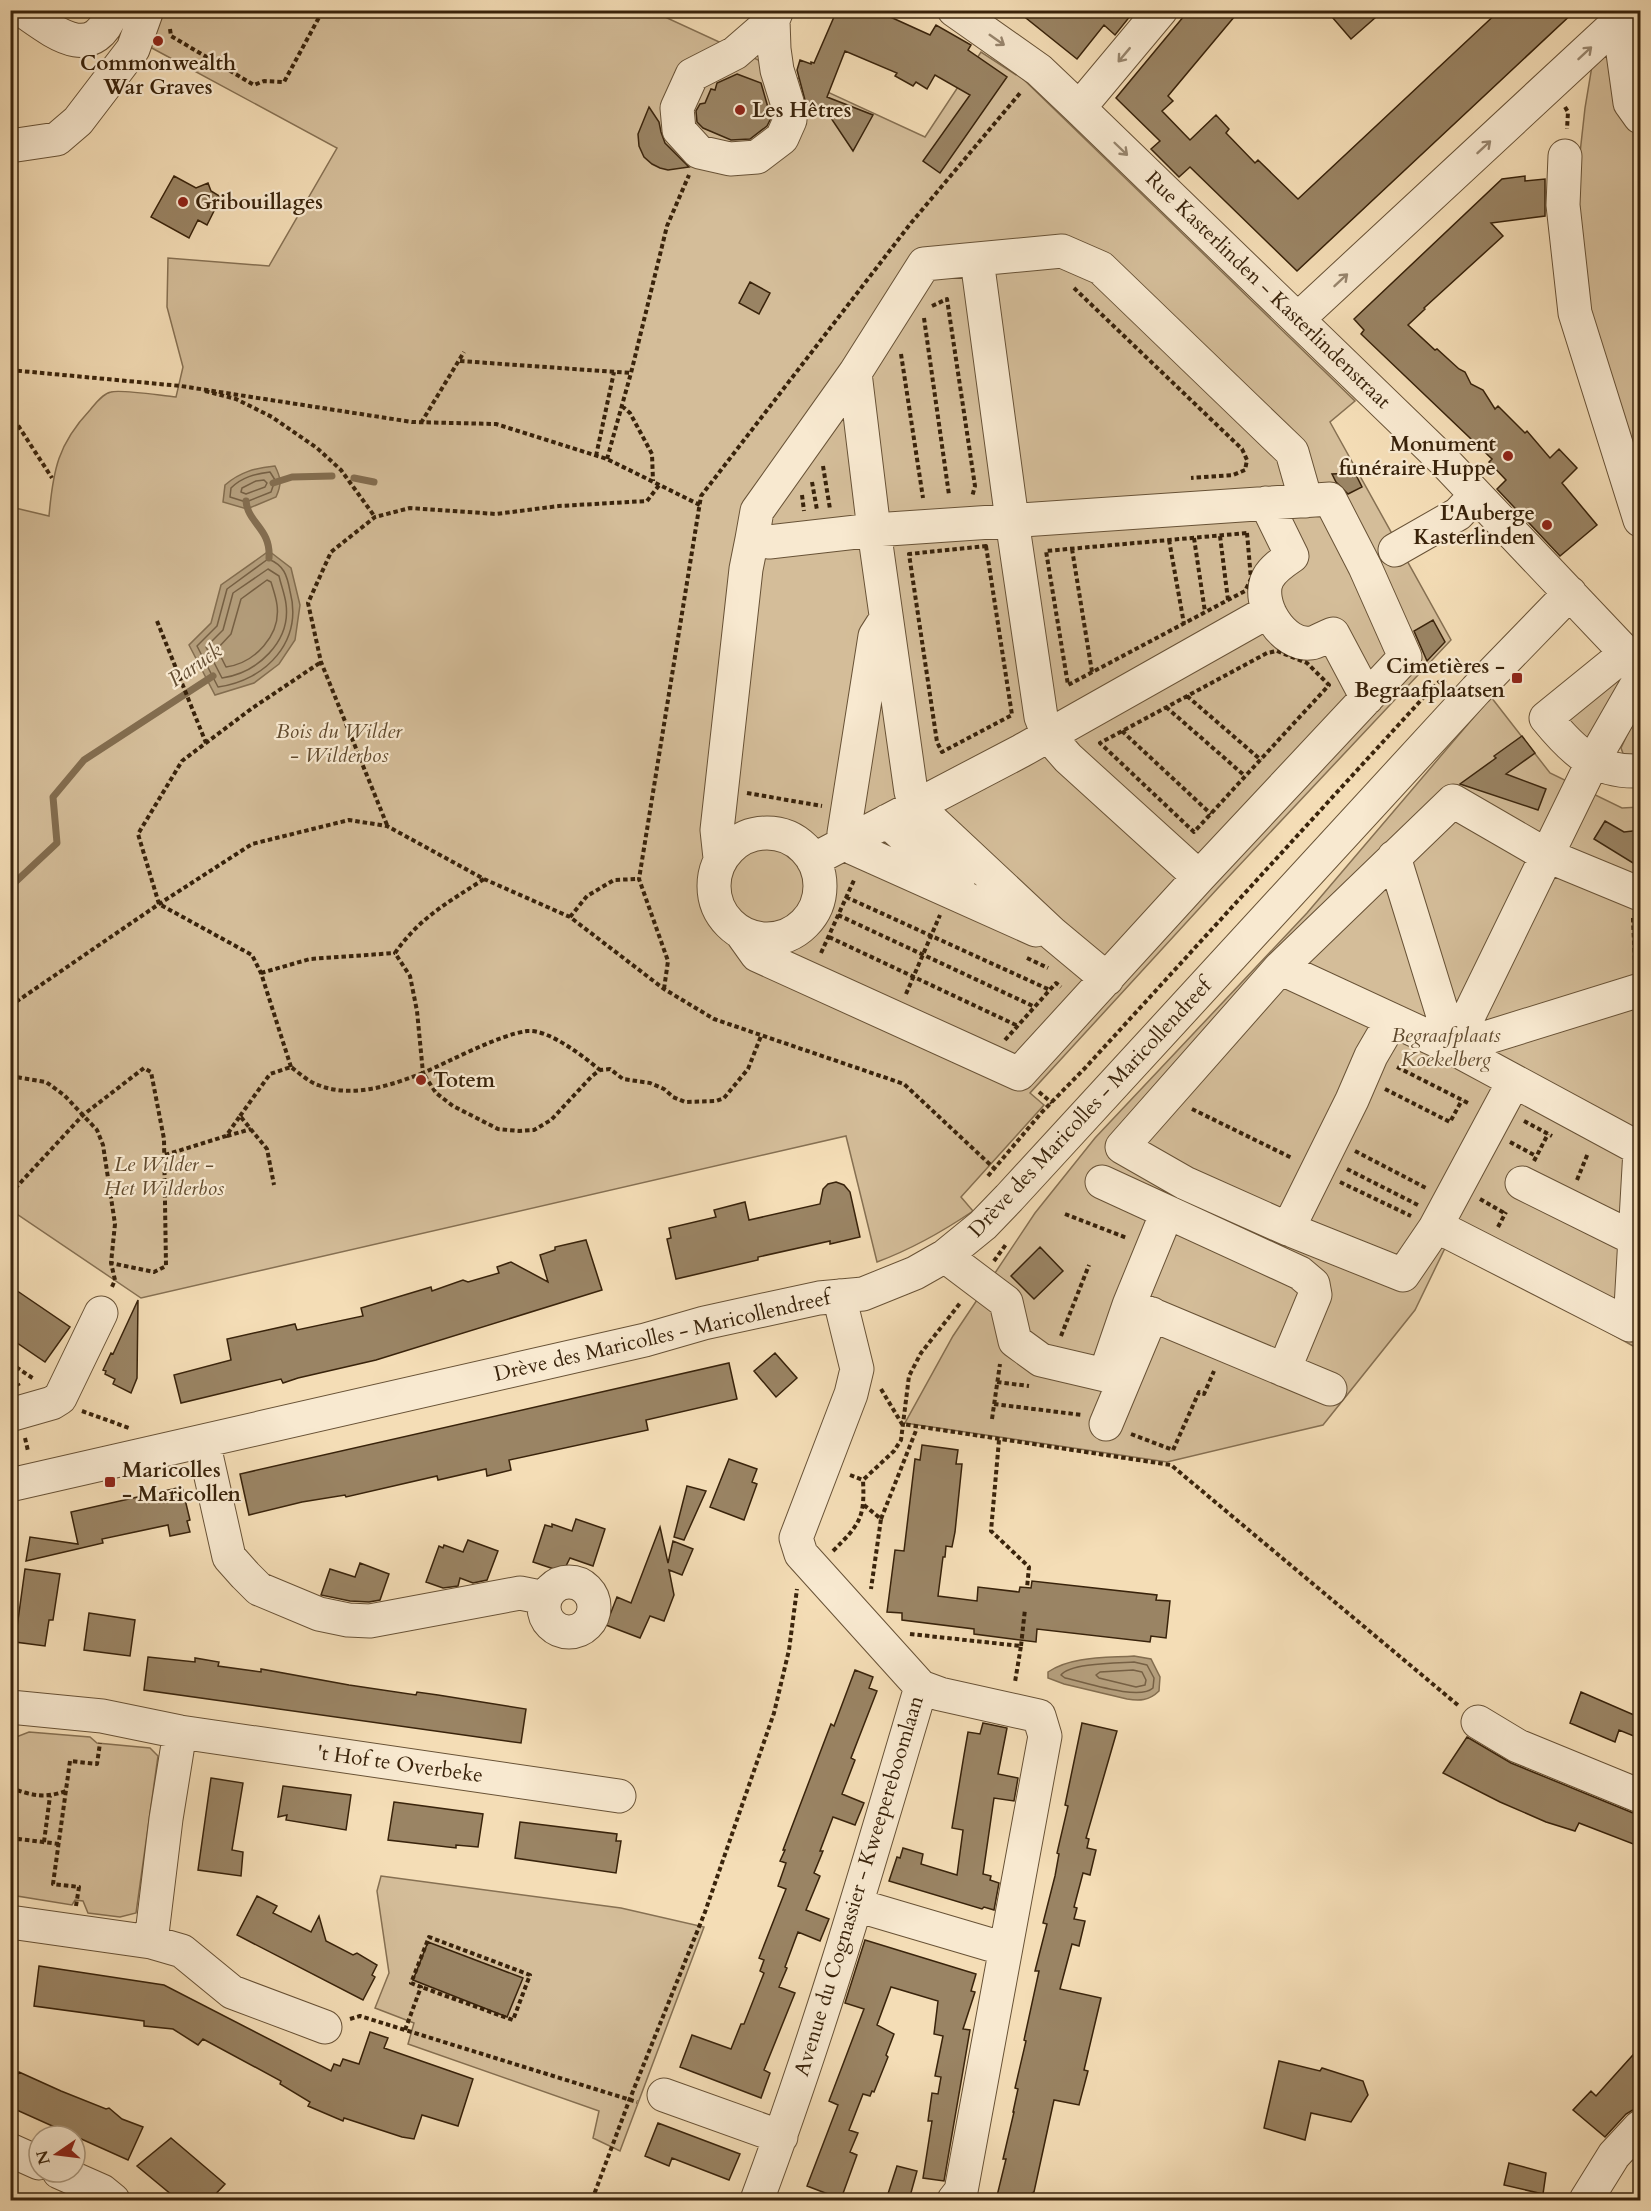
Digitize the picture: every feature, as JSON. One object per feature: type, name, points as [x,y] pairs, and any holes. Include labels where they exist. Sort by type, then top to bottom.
[{"type":"street","points":[[10,146],[57,139],[78,121],[133,49],[138,15],[108,25],[101,33],[89,40],[79,42],[49,29],[22,10]]},
{"type":"street","name":"Rue Kasterlinden - Kasterlindenstraat","points":[[954,10],[1039,70],[1079,108],[1476,495],[1570,592],[1636,666]]},
{"type":"street","points":[[1079,108],[1161,10]]},
{"type":"street","points":[[1298,319],[1551,85],[1623,14]]},
{"type":"street","points":[[1623,14],[1630,103],[1641,117]]},
{"type":"street","points":[[775,15],[777,70],[790,120],[783,138],[757,157],[730,159],[699,152],[680,130],[677,108],[692,75],[735,53],[775,15]]},
{"type":"street","points":[[735,53],[777,70]]},
{"type":"street","points":[[1565,156],[1563,205],[1575,313],[1641,520]]},
{"type":"street","points":[[720,858],[717,830],[746,570],[757,511],[855,373],[924,264],[1062,251],[1101,268],[1292,452],[1305,501]]},
{"type":"street","points":[[977,260],[1041,717],[1048,735],[1068,758],[1199,877]]},
{"type":"street","points":[[855,373],[874,530],[911,792],[927,816],[1053,934],[1107,979]]},
{"type":"street","points":[[1379,559],[1458,514],[1476,495]]},
{"type":"street","points":[[742,934],[769,940],[780,939],[797,931],[807,922],[817,906],[820,894],[819,875],[813,860],[792,838],[762,832],[740,839],[720,858],[715,870],[713,889],[717,907],[723,918],[742,934],[757,955],[1018,1074],[1405,657],[1379,559],[1330,499],[874,530],[769,542],[752,539]]},
{"type":"street","points":[[1266,503],[1292,556],[1276,568],[1267,580],[1265,594],[1276,626],[1292,638],[1310,643],[1333,634],[1367,698]]},
{"type":"street","name":"Drève des Maricolles - Maricollendreef","points":[[10,1485],[645,1340],[704,1323],[819,1298],[863,1294],[915,1273],[945,1256],[983,1225],[1077,1126],[1476,690],[1570,592]]},
{"type":"street","points":[[813,860],[893,826],[918,804],[1048,735],[1269,611]]},
{"type":"street","points":[[861,841],[875,636],[887,618]]},
{"type":"street","points":[[1636,666],[1546,718],[1568,744],[1593,761],[1620,772],[1641,771]]},
{"type":"street","points":[[1453,1048],[1548,856],[1636,666]]},
{"type":"street","points":[[1514,1081],[1502,1129],[1430,1219],[1403,1275],[1288,1229],[1185,1183],[1122,1147],[1280,968],[1453,801],[1548,856],[1636,892]]},
{"type":"street","points":[[893,826],[954,880],[962,897]]},
{"type":"street","points":[[861,841],[962,897],[1048,935],[1053,934]]},
{"type":"street","points":[[1394,857],[1453,1048]]},
{"type":"street","points":[[1280,968],[1453,1048],[1641,1150],[1630,1325],[1450,1233],[1430,1219]]},
{"type":"street","points":[[1453,1048],[1633,980]]},
{"type":"street","points":[[1288,1229],[1352,1100],[1371,1056],[1392,1020]]},
{"type":"street","points":[[1529,1169],[1635,1239]]},
{"type":"street","points":[[1098,1420],[1141,1309],[1165,1237],[1101,1190],[1300,1273],[1313,1284],[1315,1295],[1284,1370]]},
{"type":"street","points":[[945,1256],[1006,1302],[1015,1341],[1041,1360],[1105,1376],[1141,1309]]},
{"type":"street","name":"Avenue du Cognassier - Kweepereboomlaan","points":[[757,2200],[781,2137],[856,1905],[921,1687],[801,1554],[796,1538],[851,1394],[857,1369],[839,1296]]},
{"type":"street","points":[[1141,1309],[1330,1389]]},
{"type":"street","points":[[10,1415],[52,1403],[60,1398],[101,1313]]},
{"type":"street","points":[[203,1441],[229,1557],[259,1589],[320,1614],[348,1620],[370,1621],[520,1593],[545,1598]]},
{"type":"street","points":[[921,1687],[940,1694],[1040,1716],[1045,1736],[961,2191],[947,2199]]},
{"type":"street","name":"'t Hof te Overbeke","points":[[10,1707],[102,1716],[180,1732],[619,1796]]},
{"type":"street","points":[[1478,1722],[1518,1746],[1641,1796]]},
{"type":"street","points":[[151,1942],[166,1819],[180,1732]]},
{"type":"street","points":[[856,1905],[1005,1949]]},
{"type":"street","points":[[10,1922],[151,1942],[182,1951],[232,1992],[325,2027]]},
{"type":"street","points":[[664,2095],[781,2137]]},
{"type":"street","points":[[1586,2200],[1614,2155],[1641,2127]]},
{"type":"street","points":[[10,2150],[27,2158]]},
{"type":"street","points":[[84,2184],[113,2200]]},
{"type":"path","points":[[138,15],[254,85],[264,81],[284,82],[323,10]]},
{"type":"path","points":[[1551,85],[1568,112],[1565,156]]},
{"type":"path","points":[[607,459],[667,226],[699,152]]},
{"type":"path","points":[[1071,285],[1231,436],[1242,448],[1247,460],[1245,470],[1233,475],[1186,478]]},
{"type":"path","points":[[918,326],[934,304],[947,299],[975,486],[972,493]]},
{"type":"path","points":[[924,318],[949,495]]},
{"type":"path","points":[[894,359],[900,350],[923,498]]},
{"type":"path","points":[[421,423],[464,352]]},
{"type":"path","points":[[460,361],[631,373]]},
{"type":"path","points":[[10,370],[181,386],[412,422],[496,424],[607,459],[700,505]]},
{"type":"path","points":[[596,456],[614,372]]},
{"type":"path","points":[[181,386],[236,399],[272,417],[317,448],[341,470],[375,517]]},
{"type":"path","points":[[622,406],[630,413],[652,454],[653,482]]},
{"type":"path","points":[[10,412],[52,478]]},
{"type":"path","points":[[823,465],[830,510]]},
{"type":"path","points":[[812,479],[814,511],[836,509]]},
{"type":"path","points":[[387,826],[321,662],[308,603],[331,552],[375,517],[410,508],[496,514],[559,506],[647,501],[660,484]]},
{"type":"path","points":[[1247,533],[1251,579],[1245,591],[1068,685],[1046,551],[1194,538],[1247,533]]},
{"type":"path","points":[[1220,536],[1228,600]]},
{"type":"path","points":[[1194,538],[1205,612]]},
{"type":"path","points":[[1170,540],[1184,624]]},
{"type":"path","points":[[986,546],[1012,715],[1005,720],[942,752],[937,742],[909,554],[986,546]]},
{"type":"path","points":[[1072,549],[1092,672]]},
{"type":"path","points":[[157,621],[206,743]]},
{"type":"path","points":[[1277,651],[1308,663],[1329,685],[1194,832],[1100,743],[1166,707],[1267,653],[1277,651]]},
{"type":"path","points":[[321,662],[251,709],[182,761],[138,834],[159,904],[252,955],[261,973],[291,1067],[318,1085],[350,1091],[385,1087],[500,1040],[528,1031],[546,1035],[581,1054],[600,1070]]},
{"type":"path","points":[[988,1177],[1051,1102],[1086,1067],[1434,687],[1439,682],[1452,679]]},
{"type":"path","points":[[1186,696],[1261,760]]},
{"type":"path","points":[[1166,707],[1245,776]]},
{"type":"path","points":[[1122,731],[1211,814]]},
{"type":"path","points":[[746,793],[861,841],[846,897],[819,958]]},
{"type":"path","points":[[10,1006],[159,904],[252,844],[349,820],[387,826],[484,879],[570,917],[664,989],[714,1020],[904,1084],[1001,1175]]},
{"type":"path","points":[[395,953],[423,919],[484,879]]},
{"type":"path","points":[[570,917],[587,896],[614,880],[639,879]]},
{"type":"path","points":[[1633,980],[1636,967],[1636,892]]},
{"type":"path","points":[[846,897],[1050,990]]},
{"type":"path","points":[[914,1002],[904,997],[923,954],[932,935],[962,897]]},
{"type":"path","points":[[838,915],[1035,1007]]},
{"type":"path","points":[[829,937],[914,975],[1018,1026]]},
{"type":"path","points":[[261,973],[310,959],[395,953]]},
{"type":"path","points":[[395,953],[410,976],[417,1011],[423,1073],[436,1093],[453,1106],[498,1129],[534,1130],[551,1120],[600,1070],[610,1070],[623,1079],[636,1083],[650,1083],[685,1102],[716,1101],[724,1098],[748,1069],[761,1036]]},
{"type":"path","points":[[664,989],[668,961]]},
{"type":"path","points":[[1003,1043],[1056,983],[1062,989]]},
{"type":"path","points":[[226,1136],[270,1074],[291,1067]]},
{"type":"path","points":[[1396,1067],[1462,1100],[1502,1129],[1529,1169]]},
{"type":"path","points":[[10,1194],[83,1115],[144,1068],[150,1072],[165,1139],[166,1266],[154,1272],[111,1263]]},
{"type":"path","points":[[1018,1074],[1077,1126]]},
{"type":"path","points":[[10,1076],[46,1082],[64,1095],[97,1130],[103,1145],[115,1224],[111,1263],[115,1280],[101,1313]]},
{"type":"path","points":[[1376,1084],[1450,1122],[1462,1100]]},
{"type":"path","points":[[240,1116],[267,1149],[274,1185]]},
{"type":"path","points":[[165,1155],[251,1129]]},
{"type":"path","points":[[1354,1151],[1435,1192]]},
{"type":"path","points":[[1346,1168],[1430,1219]]},
{"type":"path","points":[[1065,1214],[1165,1237]]},
{"type":"path","points":[[828,1556],[851,1532],[860,1518],[864,1505],[863,1480],[894,1451],[901,1440],[909,1376],[921,1353],[1013,1235]]},
{"type":"path","points":[[1071,1341],[1061,1336],[1089,1265]]},
{"type":"path","points":[[992,1419],[999,1367],[1015,1341]]},
{"type":"path","points":[[994,1404],[1098,1420],[1173,1450],[1199,1392],[1204,1394],[1225,1345]]},
{"type":"path","points":[[902,1424],[916,1428],[1171,1465],[1478,1722]]},
{"type":"path","points":[[916,1428],[881,1519],[868,1627],[1021,1646]]},
{"type":"path","points":[[999,1440],[991,1531],[1029,1567],[1027,1588]]},
{"type":"path","points":[[864,1505],[881,1519]]},
{"type":"path","points":[[592,2200],[628,2101],[705,1912],[774,1713],[789,1650],[797,1583]]},
{"type":"path","points":[[1017,1667],[1025,1609]]},
{"type":"path","points":[[72,1930],[79,1887],[53,1884],[70,1761],[97,1764],[102,1716]]},
{"type":"path","points":[[10,1788],[27,1794],[50,1796],[66,1791]]},
{"type":"path","points":[[44,1842],[50,1796]]},
{"type":"path","points":[[10,1840],[59,1844]]},
{"type":"path","points":[[429,1937],[530,1975],[513,2020],[421,1987],[411,1983],[429,1937]]},
{"type":"path","points":[[405,2030],[421,1987]]},
{"type":"path","points":[[325,2027],[360,2016],[628,2101]]},
{"type":"green space","points":[[160,11],[652,11],[925,137],[981,52],[1016,75],[1018,74],[1355,401],[1330,422],[1451,640],[1218,888],[1030,1093],[1044,1105],[961,1197],[973,1211],[926,1240],[877,1262],[846,1136],[141,1298],[11,1210],[11,507],[49,516],[55,471],[64,446],[79,422],[105,395],[124,391],[176,397],[183,367],[167,307],[168,258],[269,266],[337,148],[150,47]]},
{"type":"green space","points":[[1605,50],[1640,131],[1640,488],[1590,323],[1577,180],[1593,60]]},
{"type":"green space","points":[[1621,675],[1620,683],[1593,737],[1584,739],[1568,720]]},
{"type":"green space","name":"Begraafplaats Koekelberg","points":[[1491,697],[1550,773],[1622,808],[1640,807],[1640,1350],[1448,1242],[1415,1310],[1323,1425],[1167,1462],[905,1423],[953,1336],[1035,1213],[1095,1138],[1307,913]]},
{"type":"green space","points":[[1640,707],[1640,757],[1624,756],[1621,748]]},
{"type":"green space","points":[[29,1732],[90,1737],[97,1743],[150,1748],[158,1756],[136,1913],[120,1917],[88,1913],[83,1901],[75,1900],[72,1905],[11,1895],[11,1739]]},
{"type":"green space","points":[[381,1876],[621,1908],[704,1927],[620,2151],[593,2138],[599,2111],[408,2044],[414,2023],[375,2008],[389,1973],[377,1891]]},
{"type":"water","points":[[275,466],[280,481],[276,497],[247,509],[223,502],[225,485],[236,477],[248,471]]},
{"type":"water","points":[[269,551],[291,568],[300,605],[295,640],[279,664],[254,683],[215,695],[189,645],[211,623],[221,585]]},
{"type":"water","points":[[1134,1656],[1151,1659],[1160,1677],[1159,1691],[1148,1698],[1127,1699],[1048,1678],[1048,1672],[1078,1660]]},
{"type":"building","points":[[837,10],[888,10],[886,15],[930,35],[936,25],[971,45],[968,50],[1007,77],[940,173],[923,161],[970,95],[935,75],[927,89],[916,82],[913,86],[895,76],[897,73],[845,51],[827,97],[873,115],[853,151],[823,106],[822,110],[806,104],[797,70],[800,60],[814,63]]},
{"type":"building","points":[[1016,10],[1135,10],[1115,35],[1104,25],[1077,59]]},
{"type":"building","points":[[1189,10],[1240,10],[1168,96],[1173,101],[1162,111],[1190,140],[1216,115],[1229,129],[1226,133],[1255,163],[1258,160],[1298,199],[1500,10],[1576,10],[1297,271],[1190,167],[1179,177],[1151,149],[1160,141],[1116,98]]},
{"type":"building","points":[[1326,10],[1384,10],[1351,39]]},
{"type":"building","name":"Les Hêtres","points":[[737,74],[761,83],[771,118],[767,126],[750,139],[731,140],[703,128],[697,122],[696,111],[700,104],[705,103],[711,89],[715,90],[717,83]]},
{"type":"building","points":[[649,107],[659,122],[665,143],[689,167],[668,170],[652,164],[644,157],[639,146],[638,134]]},
{"type":"building","points":[[174,176],[196,188],[208,183],[211,191],[221,197],[207,225],[198,220],[189,238],[151,217]]},
{"type":"building","points":[[1525,176],[1525,181],[1545,179],[1545,216],[1491,223],[1503,236],[1408,325],[1435,350],[1437,349],[1465,372],[1471,384],[1483,390],[1495,409],[1498,406],[1525,433],[1527,431],[1550,458],[1559,449],[1577,468],[1562,483],[1597,525],[1560,556],[1497,489],[1506,480],[1489,462],[1492,459],[1361,334],[1364,330],[1354,319],[1502,179]]},
{"type":"building","points":[[750,282],[770,293],[759,314],[739,303]]},
{"type":"building","points":[[1355,473],[1362,487],[1348,494],[1336,482],[1332,474]]},
{"type":"building","points":[[1433,620],[1445,642],[1427,661],[1414,631]]},
{"type":"building","points":[[1522,736],[1535,753],[1506,774],[1546,789],[1538,810],[1460,784],[1496,758],[1494,756]]},
{"type":"building","points":[[1605,821],[1624,832],[1641,830],[1641,853],[1633,863],[1594,839]]},
{"type":"building","points":[[836,1182],[844,1185],[850,1192],[860,1237],[830,1244],[830,1241],[758,1257],[758,1260],[676,1279],[667,1239],[671,1238],[669,1228],[716,1217],[714,1210],[745,1202],[749,1220],[820,1204],[823,1189],[828,1184]]},
{"type":"building","points":[[586,1240],[602,1290],[376,1360],[283,1383],[281,1379],[181,1403],[174,1375],[231,1360],[227,1339],[295,1324],[297,1330],[363,1316],[361,1308],[431,1287],[432,1291],[463,1280],[468,1282],[499,1273],[497,1267],[511,1262],[548,1282],[540,1255],[555,1250],[555,1247]]},
{"type":"building","points":[[1040,1247],[1063,1271],[1034,1299],[1011,1276]]},
{"type":"building","points":[[10,1286],[70,1327],[45,1362],[10,1338]]},
{"type":"building","points":[[138,1300],[137,1378],[131,1393],[113,1384],[115,1379],[105,1374],[106,1371],[103,1370]]},
{"type":"building","points":[[775,1353],[797,1378],[776,1397],[754,1371]]},
{"type":"building","points":[[729,1363],[737,1399],[646,1420],[648,1430],[509,1460],[511,1470],[487,1476],[486,1469],[438,1480],[437,1476],[346,1497],[345,1495],[302,1502],[249,1515],[240,1474]]},
{"type":"building","points":[[922,1445],[958,1450],[956,1464],[962,1464],[955,1532],[952,1547],[946,1546],[945,1557],[943,1557],[938,1596],[977,1601],[978,1587],[1019,1592],[1020,1587],[1031,1588],[1032,1581],[1157,1595],[1156,1600],[1170,1601],[1166,1638],[1151,1636],[1150,1642],[1037,1629],[1036,1642],[974,1634],[974,1629],[902,1620],[902,1613],[887,1612],[895,1550],[904,1551],[915,1459],[920,1460]]},
{"type":"building","points":[[729,1459],[757,1469],[752,1482],[757,1484],[744,1520],[710,1507]]},
{"type":"building","points":[[687,1486],[706,1491],[684,1540],[674,1537]]},
{"type":"building","points":[[182,1487],[190,1520],[187,1521],[190,1532],[170,1536],[168,1525],[102,1539],[103,1543],[26,1561],[30,1537],[78,1544],[71,1512]]},
{"type":"building","points":[[576,1519],[605,1529],[593,1566],[570,1558],[563,1572],[533,1562],[545,1525],[552,1527],[552,1524],[572,1531]]},
{"type":"building","points":[[660,1527],[668,1563],[673,1541],[693,1549],[682,1575],[669,1570],[674,1595],[664,1621],[650,1616],[640,1638],[606,1625],[617,1597],[631,1603]]},
{"type":"building","points":[[468,1540],[498,1551],[487,1580],[473,1583],[460,1578],[458,1586],[443,1588],[426,1582],[439,1546],[443,1548],[444,1545],[463,1552]]},
{"type":"building","points":[[360,1563],[389,1574],[380,1600],[350,1601],[321,1595],[330,1569],[355,1577]]},
{"type":"building","points":[[25,1569],[60,1574],[53,1620],[49,1620],[45,1646],[15,1642]]},
{"type":"building","points":[[89,1613],[135,1620],[130,1656],[84,1650]]},
{"type":"building","points":[[148,1657],[195,1662],[195,1658],[219,1662],[218,1666],[261,1672],[261,1669],[349,1685],[416,1695],[417,1692],[526,1709],[521,1743],[144,1690]]},
{"type":"building","points":[[855,1670],[873,1677],[869,1688],[877,1691],[851,1758],[855,1760],[842,1794],[864,1803],[855,1825],[833,1817],[820,1851],[823,1851],[814,1873],[820,1876],[806,1910],[829,1919],[820,1941],[798,1932],[779,1987],[795,1993],[764,2070],[770,2073],[761,2098],[680,2067],[692,2035],[731,2049],[741,2024],[744,2024],[764,1973],[760,1971],[764,1960],[759,1958],[786,1889],[778,1886],[786,1863],[780,1861],[785,1850],[783,1850],[831,1724],[834,1726]]},
{"type":"building","points":[[1581,1692],[1641,1718],[1641,1739],[1619,1730],[1615,1742],[1570,1723]]},
{"type":"building","points":[[983,1723],[1007,1728],[998,1774],[1018,1778],[1014,1801],[994,1798],[983,1874],[991,1876],[990,1880],[999,1883],[994,1910],[984,1907],[982,1909],[889,1881],[897,1857],[900,1858],[903,1848],[923,1854],[921,1864],[957,1875],[963,1830],[952,1828],[964,1755],[968,1732],[980,1734]]},
{"type":"building","points":[[1082,1723],[1117,1731],[1086,1838],[1089,1839],[1087,1848],[1096,1850],[1090,1875],[1083,1873],[1074,1907],[1077,1908],[1074,1919],[1085,1921],[1079,1946],[1072,1944],[1060,1989],[1101,1998],[1084,2070],[1088,2071],[1079,2105],[1054,2100],[1034,2192],[1021,2200],[996,2200],[1006,2159],[1003,2159],[1018,2089],[1015,2088],[1039,1971],[1035,1971],[1047,1924],[1043,1923],[1055,1876],[1059,1854],[1057,1853],[1068,1806],[1065,1805]]},
{"type":"building","points":[[1467,1737],[1511,1763],[1633,1813],[1641,1814],[1641,1847],[1579,1823],[1575,1831],[1546,1822],[1443,1773]]},
{"type":"building","points":[[211,1778],[243,1783],[232,1850],[243,1852],[241,1876],[198,1870]]},
{"type":"building","points":[[283,1786],[351,1795],[346,1830],[286,1820],[287,1815],[278,1817]]},
{"type":"building","points":[[394,1802],[483,1814],[478,1847],[456,1845],[456,1848],[388,1840]]},
{"type":"building","points":[[520,1822],[617,1834],[616,1841],[621,1841],[616,1873],[515,1858]]},
{"type":"building","points":[[257,1896],[277,1906],[273,1913],[311,1932],[319,1916],[326,1941],[353,1955],[357,1953],[377,1965],[372,1975],[375,1977],[363,2000],[237,1935]]},
{"type":"building","points":[[865,1940],[976,1974],[971,1991],[975,1992],[963,2029],[970,2030],[944,2181],[923,2178],[932,2121],[928,2121],[932,2093],[938,2094],[941,2077],[935,2076],[943,2036],[934,2034],[938,2001],[891,1987],[877,2025],[894,2034],[886,2055],[888,2057],[874,2092],[872,2091],[870,2096],[863,2094],[849,2130],[858,2133],[850,2152],[857,2155],[841,2199],[807,2186],[838,2105],[829,2101],[864,2009],[845,2003]]},
{"type":"building","points":[[428,1942],[523,1978],[507,2017],[413,1980]]},
{"type":"building","points":[[39,1966],[164,1985],[331,2071],[334,2064],[340,2066],[343,2059],[359,2064],[370,2032],[388,2038],[384,2048],[473,2079],[458,2126],[422,2115],[414,2139],[344,2118],[343,2121],[308,2106],[310,2102],[280,2084],[281,2081],[203,2039],[198,2045],[173,2029],[144,2026],[144,2021],[34,2006]]},
{"type":"building","points":[[1641,2046],[1641,2105],[1626,2114],[1605,2137],[1573,2110],[1591,2091],[1596,2096]]},
{"type":"building","points":[[1279,2061],[1320,2071],[1322,2068],[1363,2081],[1368,2095],[1351,2122],[1311,2113],[1305,2140],[1264,2128]]},
{"type":"building","points":[[19,2072],[106,2109],[109,2108],[122,2119],[143,2127],[128,2160],[87,2142],[87,2124],[48,2124],[10,2107],[10,2090]]},
{"type":"building","points":[[658,2123],[740,2154],[729,2180],[672,2158],[669,2166],[645,2156]]},
{"type":"building","points":[[171,2138],[225,2184],[210,2200],[178,2200],[137,2166]]},
{"type":"building","points":[[1509,2163],[1546,2173],[1543,2194],[1504,2185]]},
{"type":"building","points":[[897,2166],[917,2171],[909,2200],[886,2200]]},
{"type":"waterway","name":"Paruck","points":[[273,483],[292,477],[332,476]]},
{"type":"waterway","name":"Paruck","points":[[354,478],[374,482]]},
{"type":"waterway","name":"Paruck","points":[[246,501],[251,515],[267,540],[269,558]]},
{"type":"waterway","name":"Paruck","points":[[10,887],[57,843],[53,797],[84,760],[213,676]]},
{"type":"place","name":"Commonwealth War Graves","points":[[158,41]]},
{"type":"place","name":"Les Hêtres","points":[[740,110]]},
{"type":"place","name":"Gribouillages","points":[[183,202]]},
{"type":"place","name":"Monument funéraire Huppe","points":[[1508,456]]},
{"type":"place","name":"L'Auberge Kasterlinden","points":[[1547,525]]},
{"type":"place","name":"Cimetières - Begraafplaatsen","points":[[1517,678]]},
{"type":"place","name":"Totem","points":[[421,1080]]},
{"type":"place","name":"Maricolles - Maricollen","points":[[110,1482]]},
{"type":"park label","name":"Bois du Wilder - Wilderbos","points":[[339,743]]},
{"type":"park label","name":"Le Wilder - Het Wilderbos","points":[[164,1176]]}]
